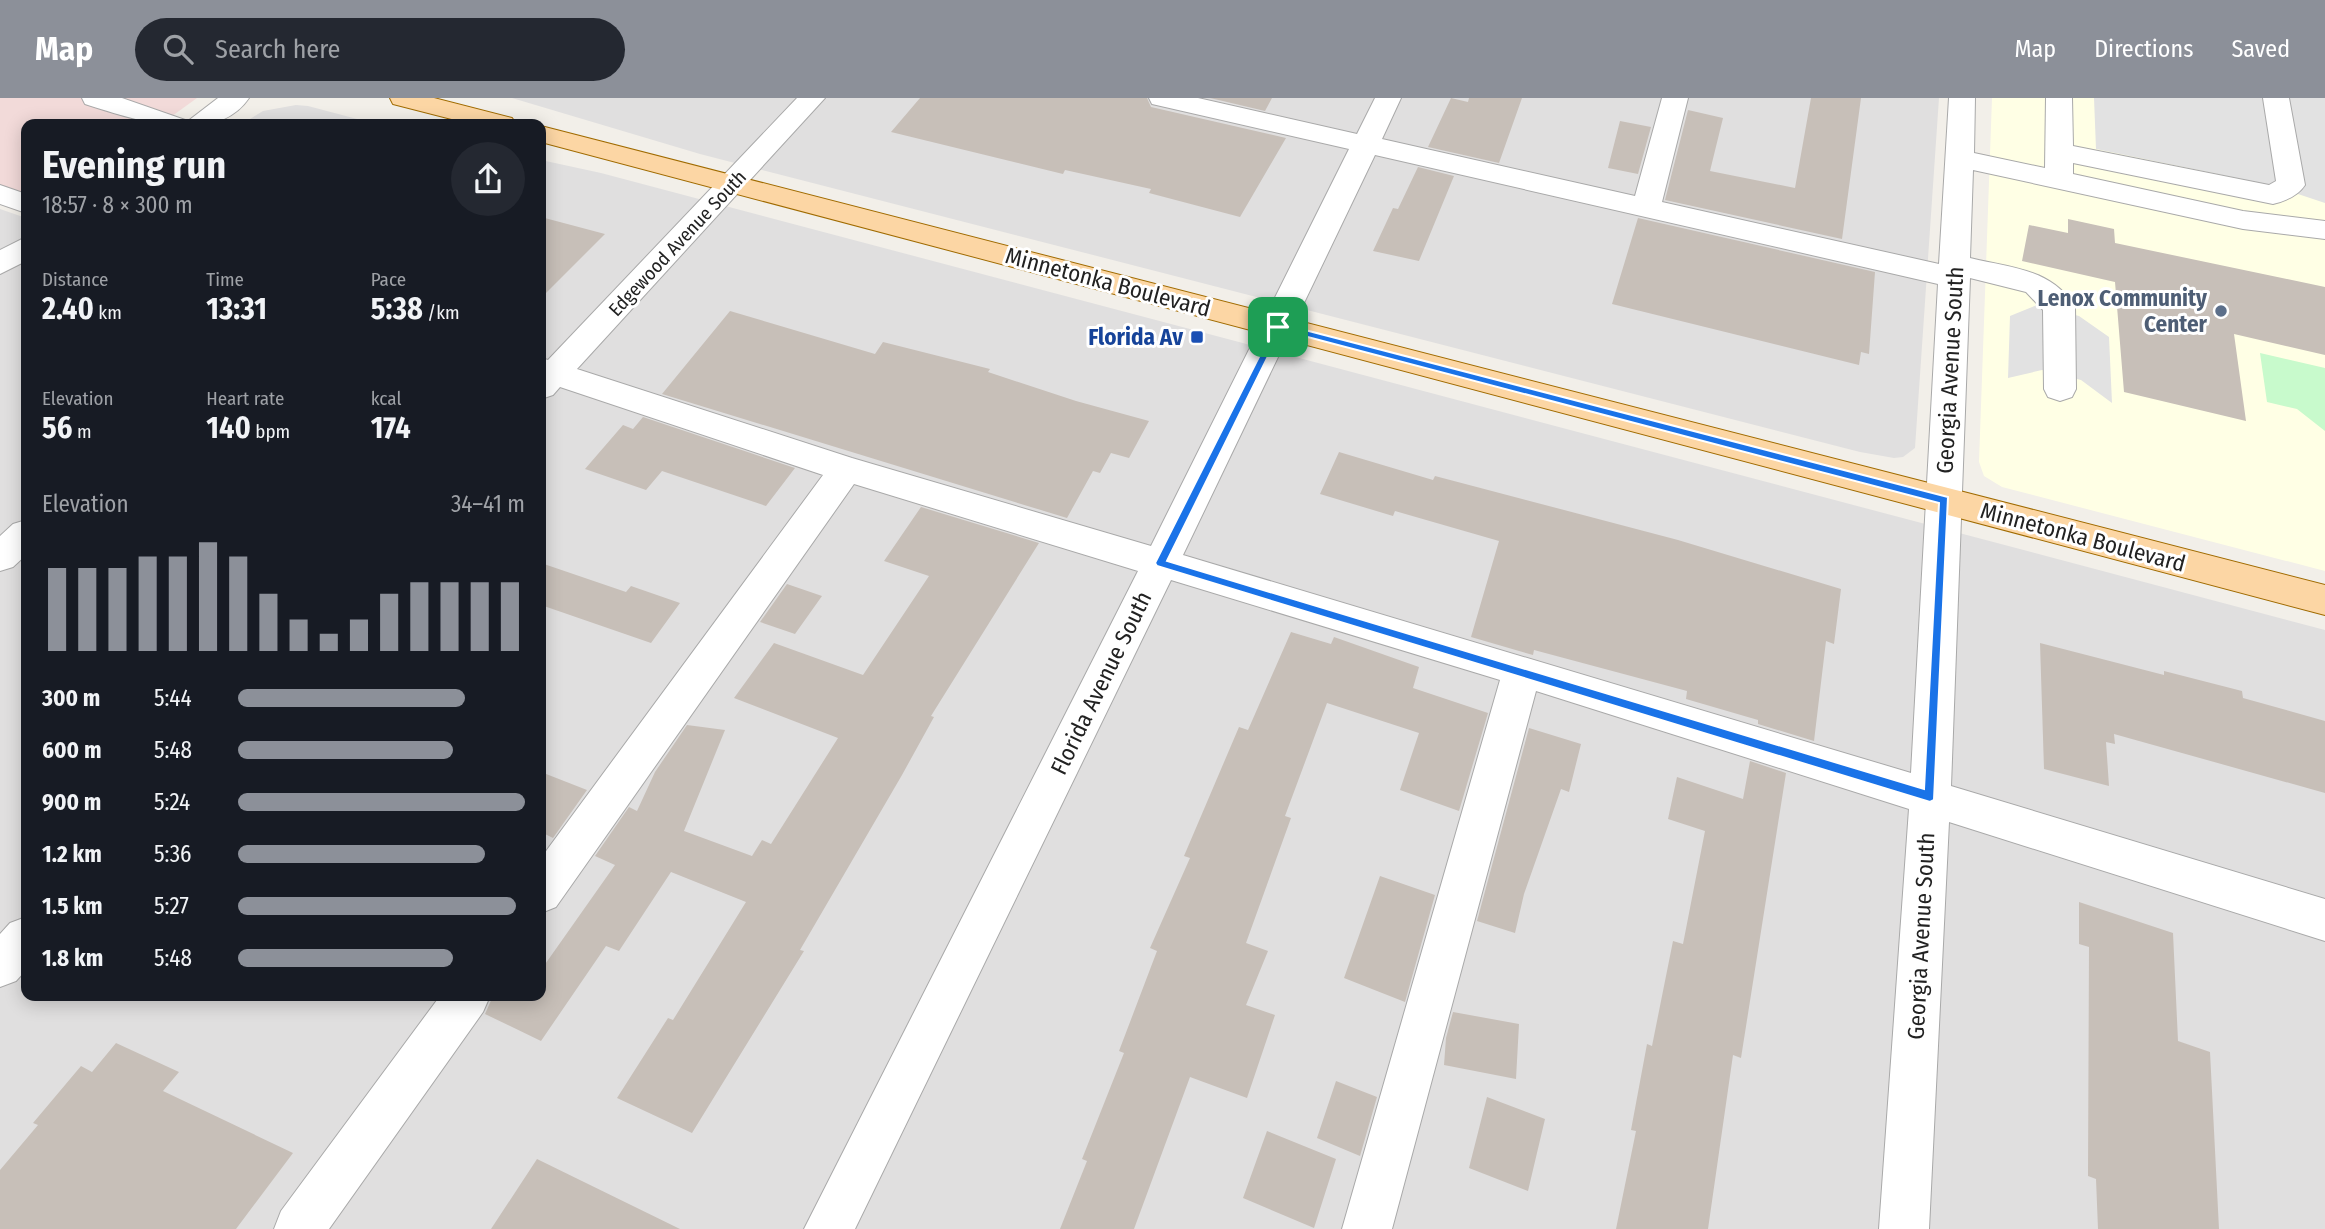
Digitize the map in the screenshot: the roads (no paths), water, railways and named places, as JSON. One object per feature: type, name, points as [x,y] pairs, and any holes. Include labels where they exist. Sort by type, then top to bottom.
[{"type":"main road","points":[[403,98],[433,101],[487,119]]},
{"type":"main road","name":"Minnetonka Boulevard","points":[[546,135],[2325,600]]},
{"type":"street","points":[[95,98],[160,119]]},
{"type":"street","points":[[206,119],[236,98]]},
{"type":"street","name":"Edgewood Avenue South","points":[[546,376],[732,185],[812,98]]},
{"type":"street","points":[[1162,98],[1646,209],[1955,272],[2036,284],[2059,307],[2060,389]]},
{"type":"street","name":"Florida Avenue South","points":[[829,1229],[1278,327],[1388,98]]},
{"type":"street","points":[[1646,209],[1675,98]]},
{"type":"street","name":"Georgia Avenue South","points":[[1904,1229],[1930,797],[1962,98]]},
{"type":"street","points":[[2059,98],[2059,181]]},
{"type":"street","points":[[2059,152],[2273,195],[2291,184],[2276,98]]},
{"type":"street","points":[[1959,158],[2243,220],[2325,230]]},
{"type":"street","points":[[0,194],[21,202]]},
{"type":"street","points":[[0,264],[21,250]]},
{"type":"street","points":[[546,377],[1522,671],[2325,920]]},
{"type":"street","points":[[546,886],[846,469]]},
{"type":"street","points":[[0,556],[21,538]]},
{"type":"street","points":[[1367,1229],[1522,671]]},
{"type":"street","points":[[0,966],[21,943]]},
{"type":"street","points":[[299,1229],[463,1001]]},
{"type":"place","name":"Lenox Community Center","points":[[2221,311]]},
{"type":"place","name":"Florida Av","points":[[1197,337]]}]
